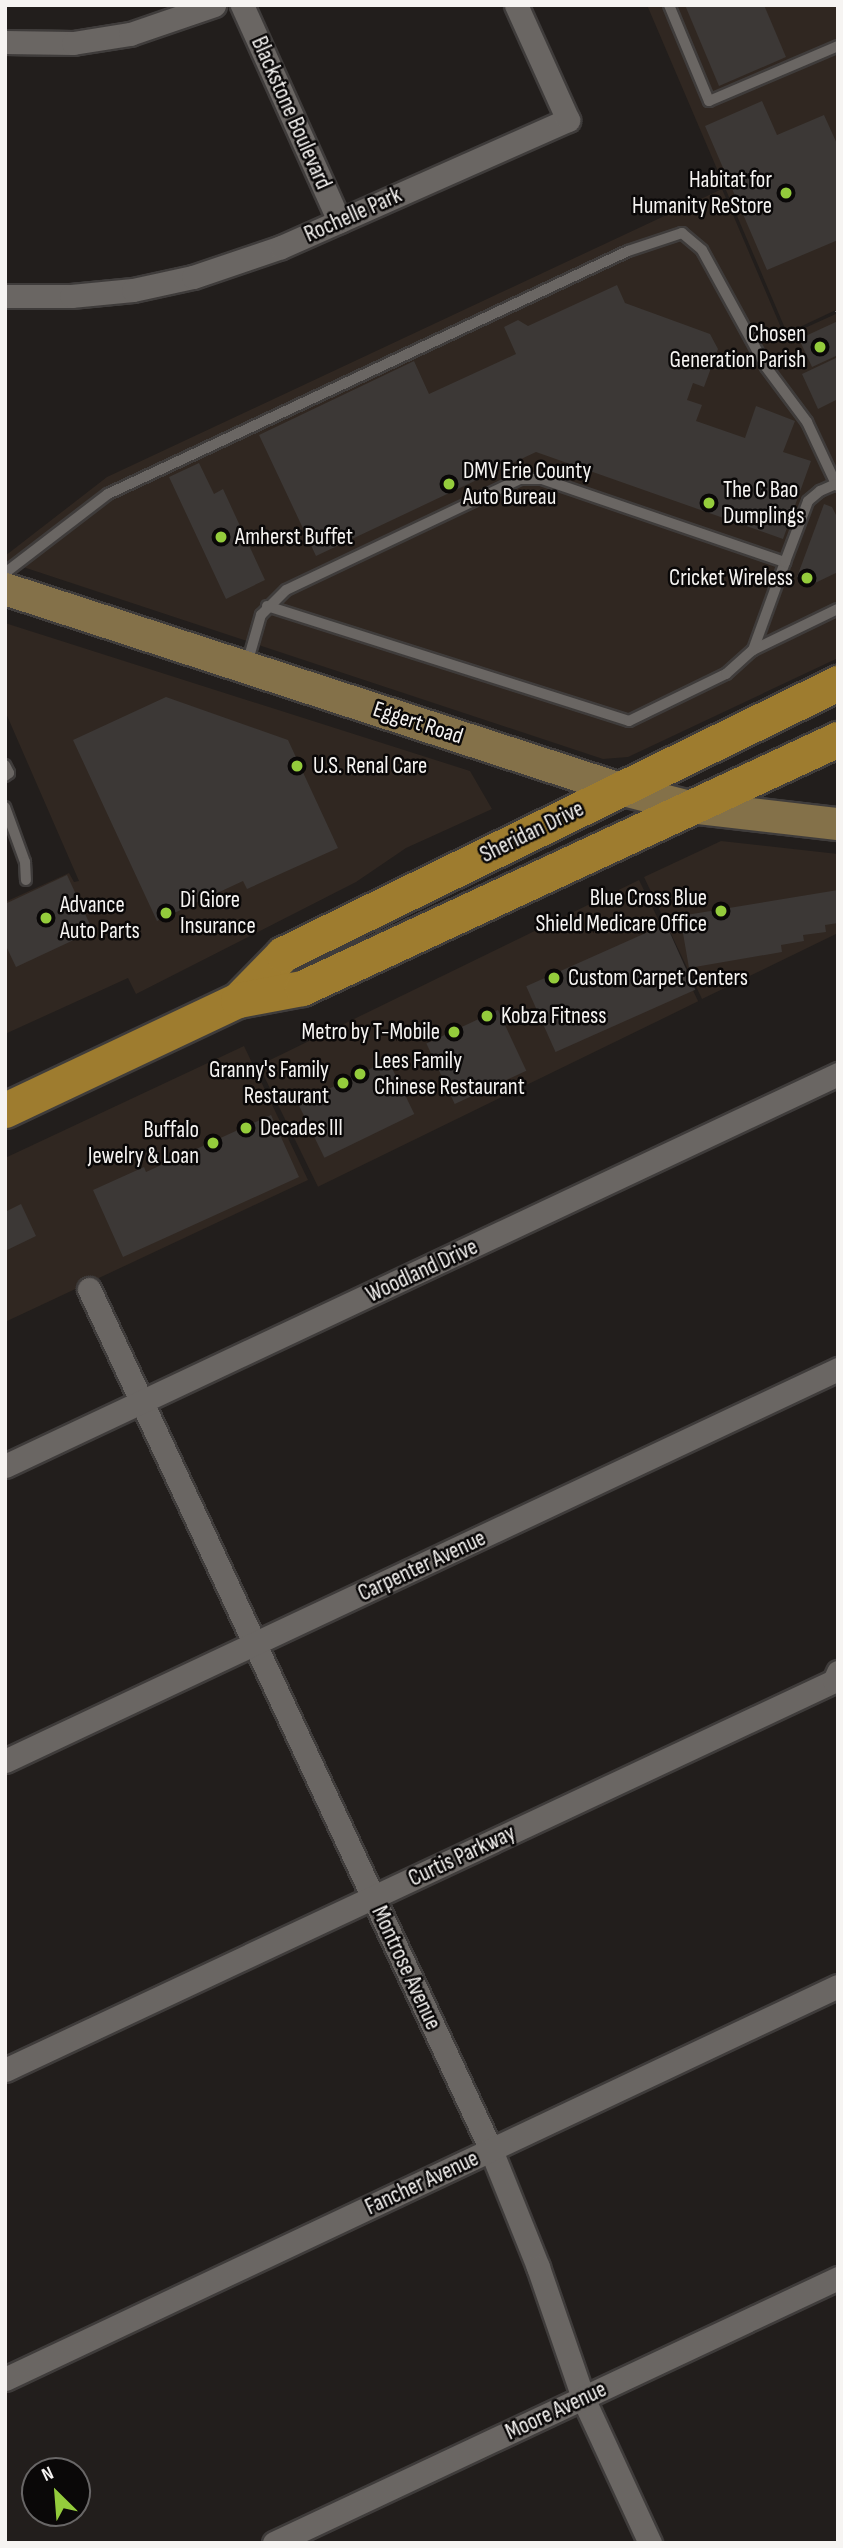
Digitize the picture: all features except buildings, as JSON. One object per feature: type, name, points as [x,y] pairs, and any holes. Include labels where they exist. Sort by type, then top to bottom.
[{"type":"main road","name":"Sheridan Drive","points":[[238,1000],[283,954],[838,683]]},
{"type":"main road","name":"Sheridan Drive","points":[[5,1110],[238,1000],[302,988],[838,739]]},
{"type":"street","points":[[5,42],[73,43],[130,34],[214,5]]},
{"type":"street","name":"Blackstone Boulevard","points":[[242,5],[339,221]]},
{"type":"street","name":"Rochelle Park","points":[[5,296],[71,296],[133,289],[193,277],[261,254],[568,120],[516,5]]},
{"type":"street","name":"Eggert Road","points":[[5,589],[620,789],[690,807],[838,824]]},
{"type":"street","name":"Woodland Drive","points":[[5,1466],[838,1074]]},
{"type":"street","name":"Montrose Avenue","points":[[89,1289],[491,2150],[538,2267],[583,2398],[650,2543]]},
{"type":"street","name":"Carpenter Avenue","points":[[5,1761],[838,1369]]},
{"type":"street","name":"Curtis Parkway","points":[[5,2070],[836,1678]]},
{"type":"street","name":"Fancher Avenue","points":[[5,2379],[838,1986]]},
{"type":"street","name":"Moore Avenue","points":[[274,2543],[838,2278]]},
{"type":"lane","points":[[669,5],[709,101],[838,46]]},
{"type":"lane","points":[[5,573],[108,494],[628,251],[682,233],[702,250],[766,367],[807,422],[837,485],[820,491],[808,501],[753,650]]},
{"type":"lane","points":[[246,667],[261,615],[267,606],[286,590],[520,479],[541,479],[785,562]]},
{"type":"lane","points":[[267,606],[629,721],[726,674],[753,650],[838,609]]},
{"type":"lane","points":[[5,765],[9,773],[5,776]]},
{"type":"lane","points":[[5,807],[25,862],[26,880]]},
{"type":"shaded area","points":[[647,5],[838,5],[838,309],[787,333]]},
{"type":"shaded area","points":[[722,189],[785,337],[838,313],[838,658],[628,757],[603,759],[5,561],[5,556],[107,477]]},
{"type":"shaded area","points":[[5,623],[470,771],[492,809],[406,848],[356,882],[136,994],[128,978],[5,1034],[5,902],[69,873],[74,882],[79,881],[5,711]]},
{"type":"shaded area","points":[[721,841],[838,854],[838,933],[702,999],[644,877]]},
{"type":"shaded area","points":[[639,880],[698,1001],[318,1187],[259,1065]]},
{"type":"shaded area","points":[[244,1046],[308,1180],[5,1322],[5,1158]]},
{"type":"place","name":"Habitat for Humanity ReStore","points":[[786,193]]},
{"type":"place","name":"Chosen Generation Parish","points":[[820,347]]},
{"type":"place","name":"DMV Erie County Auto Bureau","points":[[449,484]]},
{"type":"place","name":"The C Bao Dumplings","points":[[709,503]]},
{"type":"place","name":"Amherst Buffet","points":[[221,537]]},
{"type":"place","name":"Cricket Wireless","points":[[807,578]]},
{"type":"place","name":"U.S. Renal Care","points":[[297,766]]},
{"type":"place","name":"Blue Cross Blue Shield Medicare Office","points":[[721,911]]},
{"type":"place","name":"Di Giore Insurance","points":[[166,913]]},
{"type":"place","name":"Advance Auto Parts","points":[[46,918]]},
{"type":"place","name":"Custom Carpet Centers","points":[[554,978]]},
{"type":"place","name":"Kobza Fitness","points":[[487,1016]]},
{"type":"place","name":"Metro by T-Mobile","points":[[454,1032]]},
{"type":"place","name":"Lees Family Chinese Restaurant","points":[[360,1074]]},
{"type":"place","name":"Granny's Family Restaurant","points":[[343,1083]]},
{"type":"place","name":"Decades III","points":[[246,1128]]},
{"type":"place","name":"Buffalo Jewelry & Loan","points":[[213,1143]]}]
